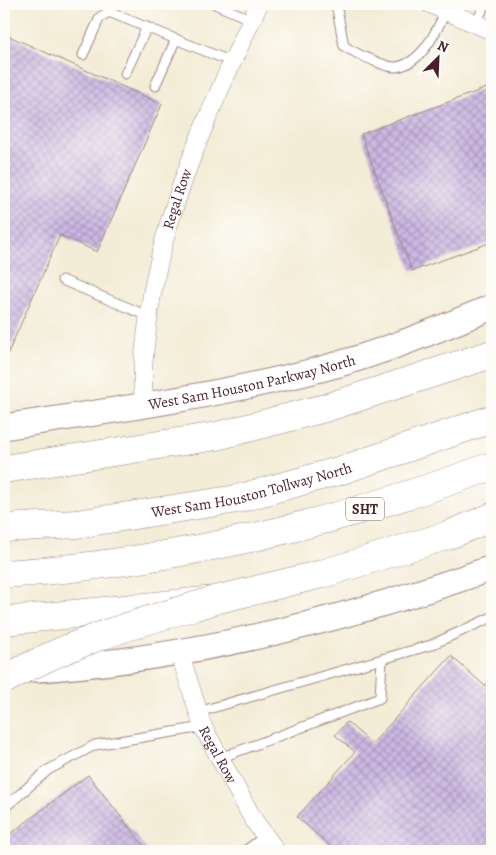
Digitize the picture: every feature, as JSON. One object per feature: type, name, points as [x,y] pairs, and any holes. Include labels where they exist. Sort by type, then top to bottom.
[{"type":"highway","points":[[4,469],[217,436],[325,408],[492,354]]},
{"type":"highway","name":"West Sam Houston Tollway North","points":[[4,528],[77,524],[237,498],[342,470],[492,419]]},
{"type":"highway","points":[[4,465],[39,464]]},
{"type":"highway","name":"SHT","points":[[4,574],[118,562],[235,542],[362,510],[492,466]]},
{"type":"highway","points":[[4,680],[33,663],[74,644],[215,600],[322,574],[449,535],[492,517]]},
{"type":"highway","points":[[4,621],[215,600]]},
{"type":"main road","name":"West Sam Houston Parkway North","points":[[4,427],[144,406],[323,369],[417,337],[492,307]]},
{"type":"main road","points":[[4,671],[72,668],[179,651],[312,623],[393,601],[492,568]]},
{"type":"street","points":[[438,7],[484,27]]},
{"type":"street","name":"Regal Row","points":[[144,406],[142,369],[148,316],[162,250],[176,201],[195,150],[255,12]]},
{"type":"street","name":"Regal Row","points":[[179,651],[200,719],[253,819],[276,851]]},
{"type":"lane","points":[[215,4],[255,12]]},
{"type":"lane","points":[[336,4],[344,46],[352,52],[388,66],[396,67],[416,56],[437,30],[438,7]]},
{"type":"lane","points":[[484,27],[485,4]]},
{"type":"lane","points":[[83,55],[100,17],[106,13],[147,27],[232,62]]},
{"type":"lane","points":[[125,74],[147,27]]},
{"type":"lane","points":[[155,86],[176,39]]},
{"type":"lane","points":[[62,280],[148,316]]},
{"type":"lane","points":[[4,808],[48,770],[95,744],[200,719],[431,645],[492,617]]},
{"type":"lane","points":[[220,758],[380,698],[382,660]]},
{"type":"lane","points":[[245,851],[265,836]]},
{"type":"building","points":[[4,34],[162,104],[97,252],[60,235],[4,362]]},
{"type":"building","points":[[492,86],[492,242],[412,271],[361,134]]},
{"type":"building","points":[[451,656],[485,686],[492,678],[492,851],[336,851],[297,817],[355,752],[335,735],[347,722],[372,744]]},
{"type":"building","points":[[88,775],[148,851],[15,851],[5,838]]}]
